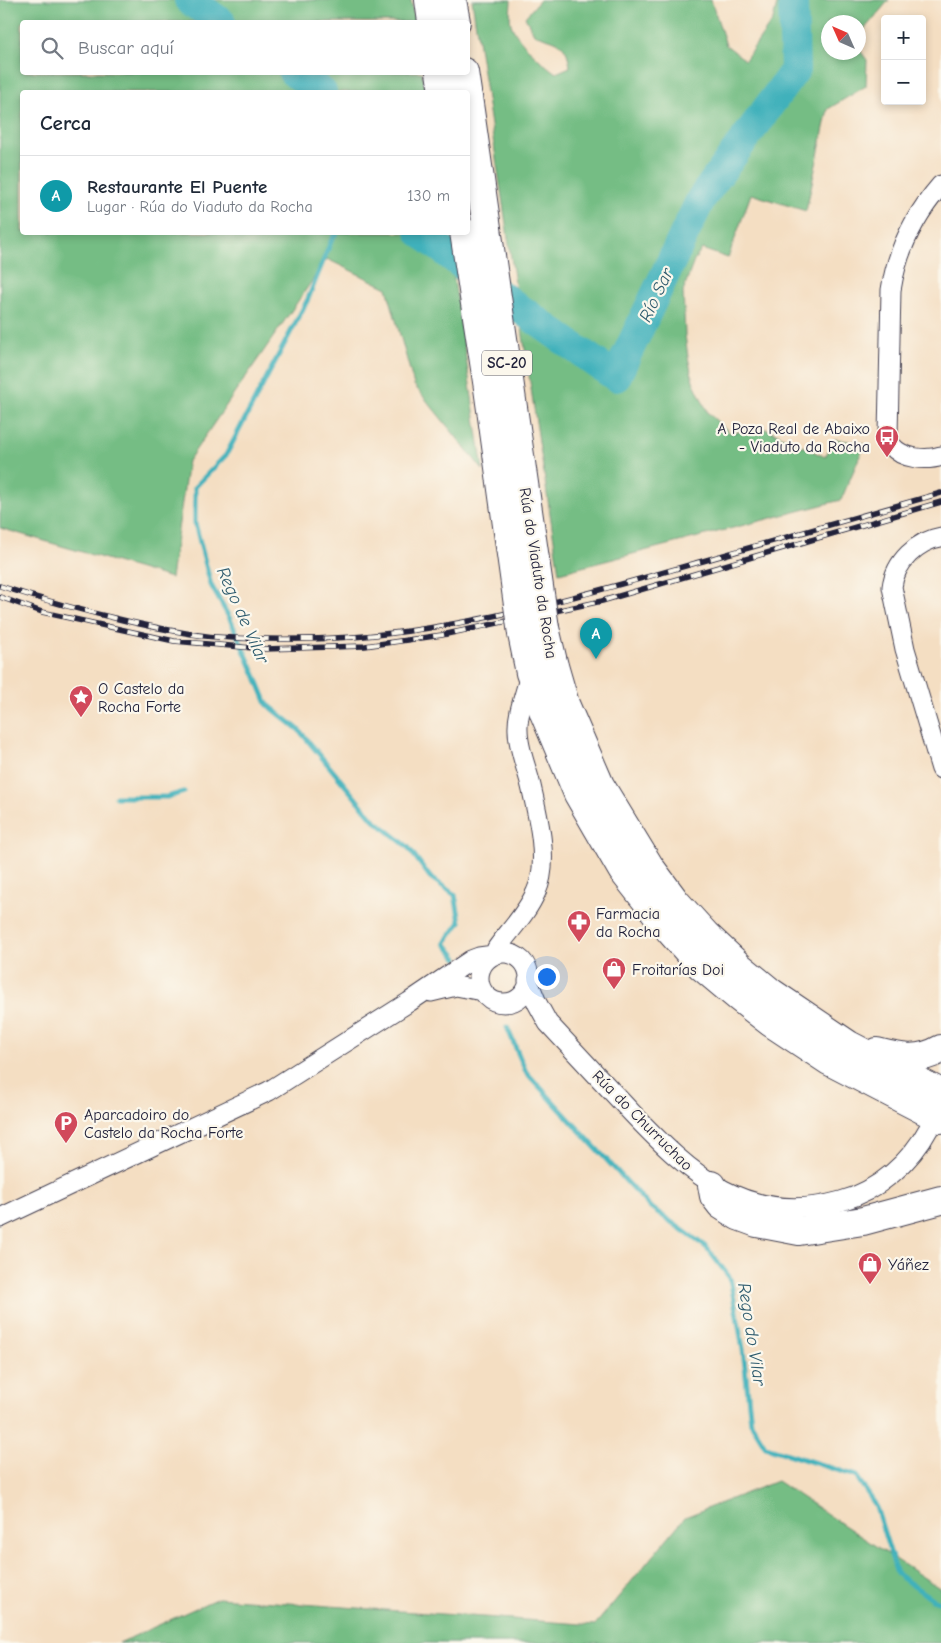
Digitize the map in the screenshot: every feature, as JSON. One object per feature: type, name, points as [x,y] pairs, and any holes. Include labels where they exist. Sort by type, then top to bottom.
[{"type":"highway","points":[[429,0],[432,20]]},
{"type":"highway","points":[[452,0],[456,20]]},
{"type":"highway","points":[[440,75],[443,90]]},
{"type":"highway","points":[[464,75],[467,90]]},
{"type":"highway","name":"Rúa do Viaduto da Rocha","points":[[470,113],[534,631],[530,673],[544,713],[575,787],[622,870],[701,966],[764,1017],[829,1061],[935,1123]]},
{"type":"highway","name":"Rúa do Viaduto da Rocha","points":[[464,235],[488,388],[534,631],[554,666],[565,704],[600,785],[650,867],[676,902],[739,966],[772,992],[849,1045],[941,1093]]},
{"type":"highway","points":[[849,1045],[901,1058],[929,1055],[941,1049]]},
{"type":"highway","points":[[712,1184],[714,1196],[721,1204],[738,1216],[757,1223],[799,1231],[863,1221],[941,1200]]},
{"type":"street","points":[[941,185],[919,215],[903,244],[893,277],[890,299],[888,435],[893,447],[908,456],[925,459],[941,456]]},
{"type":"street","points":[[941,537],[922,542],[907,556],[896,572],[892,587],[905,649],[941,769]]},
{"type":"street","points":[[0,1218],[269,1091],[410,1002],[471,960],[479,957],[494,955],[503,953],[519,959],[525,965],[528,973],[528,982],[522,995],[510,1002],[500,1003],[494,1001],[482,991],[479,978],[483,964],[494,955],[497,948],[529,906],[537,891],[541,876],[542,856],[539,827],[518,730],[518,719],[530,673]]},
{"type":"street","name":"Rúa do Churruchao","points":[[528,982],[548,1023],[656,1139],[684,1164],[712,1184],[744,1200],[773,1206],[804,1208],[832,1204],[848,1199],[864,1192],[886,1178],[906,1160],[935,1123]]},
{"type":"street","points":[[410,1002],[447,987],[456,986],[482,991]]},
{"type":"street","name":"Rúa do Churruchao","points":[[510,1002],[548,1023]]},
{"type":"green space","points":[[0,0],[411,0],[415,20],[20,20],[20,75],[422,75],[425,90],[20,90],[20,235],[447,235],[483,470],[414,385],[387,288],[327,259],[188,461],[171,578],[0,528]]},
{"type":"green space","points":[[472,0],[511,0],[510,21],[518,37],[530,51],[556,73],[570,67],[566,52],[559,43],[534,34],[525,17],[540,0],[711,0],[726,45],[745,60],[773,20],[778,0],[889,0],[866,27],[866,15],[821,15],[821,60],[866,59],[867,60],[866,86],[828,109],[806,211],[751,194],[728,258],[702,249],[694,261],[683,291],[688,357],[693,381],[708,413],[730,433],[767,429],[825,457],[835,439],[865,444],[841,500],[559,573]]},
{"type":"green space","points":[[777,1481],[941,1589],[941,1643],[119,1643],[218,1598],[595,1625],[685,1517]]},
{"type":"waterway","name":"Río Sar","points":[[189,0],[218,20]]},
{"type":"waterway","name":"Río Sar","points":[[424,235],[506,299],[616,377],[701,199],[795,70],[793,0]]},
{"type":"waterway","name":"Río Sar","points":[[297,75],[319,90]]},
{"type":"waterway","name":"Rego de Vilar","points":[[335,235],[308,299],[226,455],[195,487],[195,523],[211,585],[230,619],[267,704],[299,730],[373,819],[408,847],[430,877],[455,895],[460,922],[445,943],[457,958]]},
{"type":"waterway","points":[[116,797],[167,797],[184,792]]},
{"type":"waterway","name":"Rego do Vilar","points":[[507,1027],[526,1072],[649,1206],[706,1247],[730,1278],[743,1349],[751,1423],[766,1447],[856,1476],[875,1504],[897,1574],[932,1599],[941,1602]]},
{"type":"railway","points":[[0,586],[98,614],[195,635],[268,639],[319,639],[397,633],[486,618],[617,586],[941,493]]},
{"type":"railway","points":[[0,597],[42,612],[174,641],[265,649],[365,646],[442,635],[602,601],[941,502]]},
{"type":"place","name":"A Poza Real de Abaixo - Viaduto da Rocha","points":[[887,458]]},
{"type":"place","name":"Restaurante El Puente","points":[[596,659]]},
{"type":"place","name":"O Castelo da Rocha Forte","points":[[81,718]]},
{"type":"place","name":"Farmacia da Rocha","points":[[579,943]]},
{"type":"place","name":"Froitarías Doi","points":[[614,990]]},
{"type":"place","name":"Aparcadoiro do Castelo da Rocha Forte","points":[[66,1144]]},
{"type":"place","name":"Yáñez","points":[[870,1285]]}]
